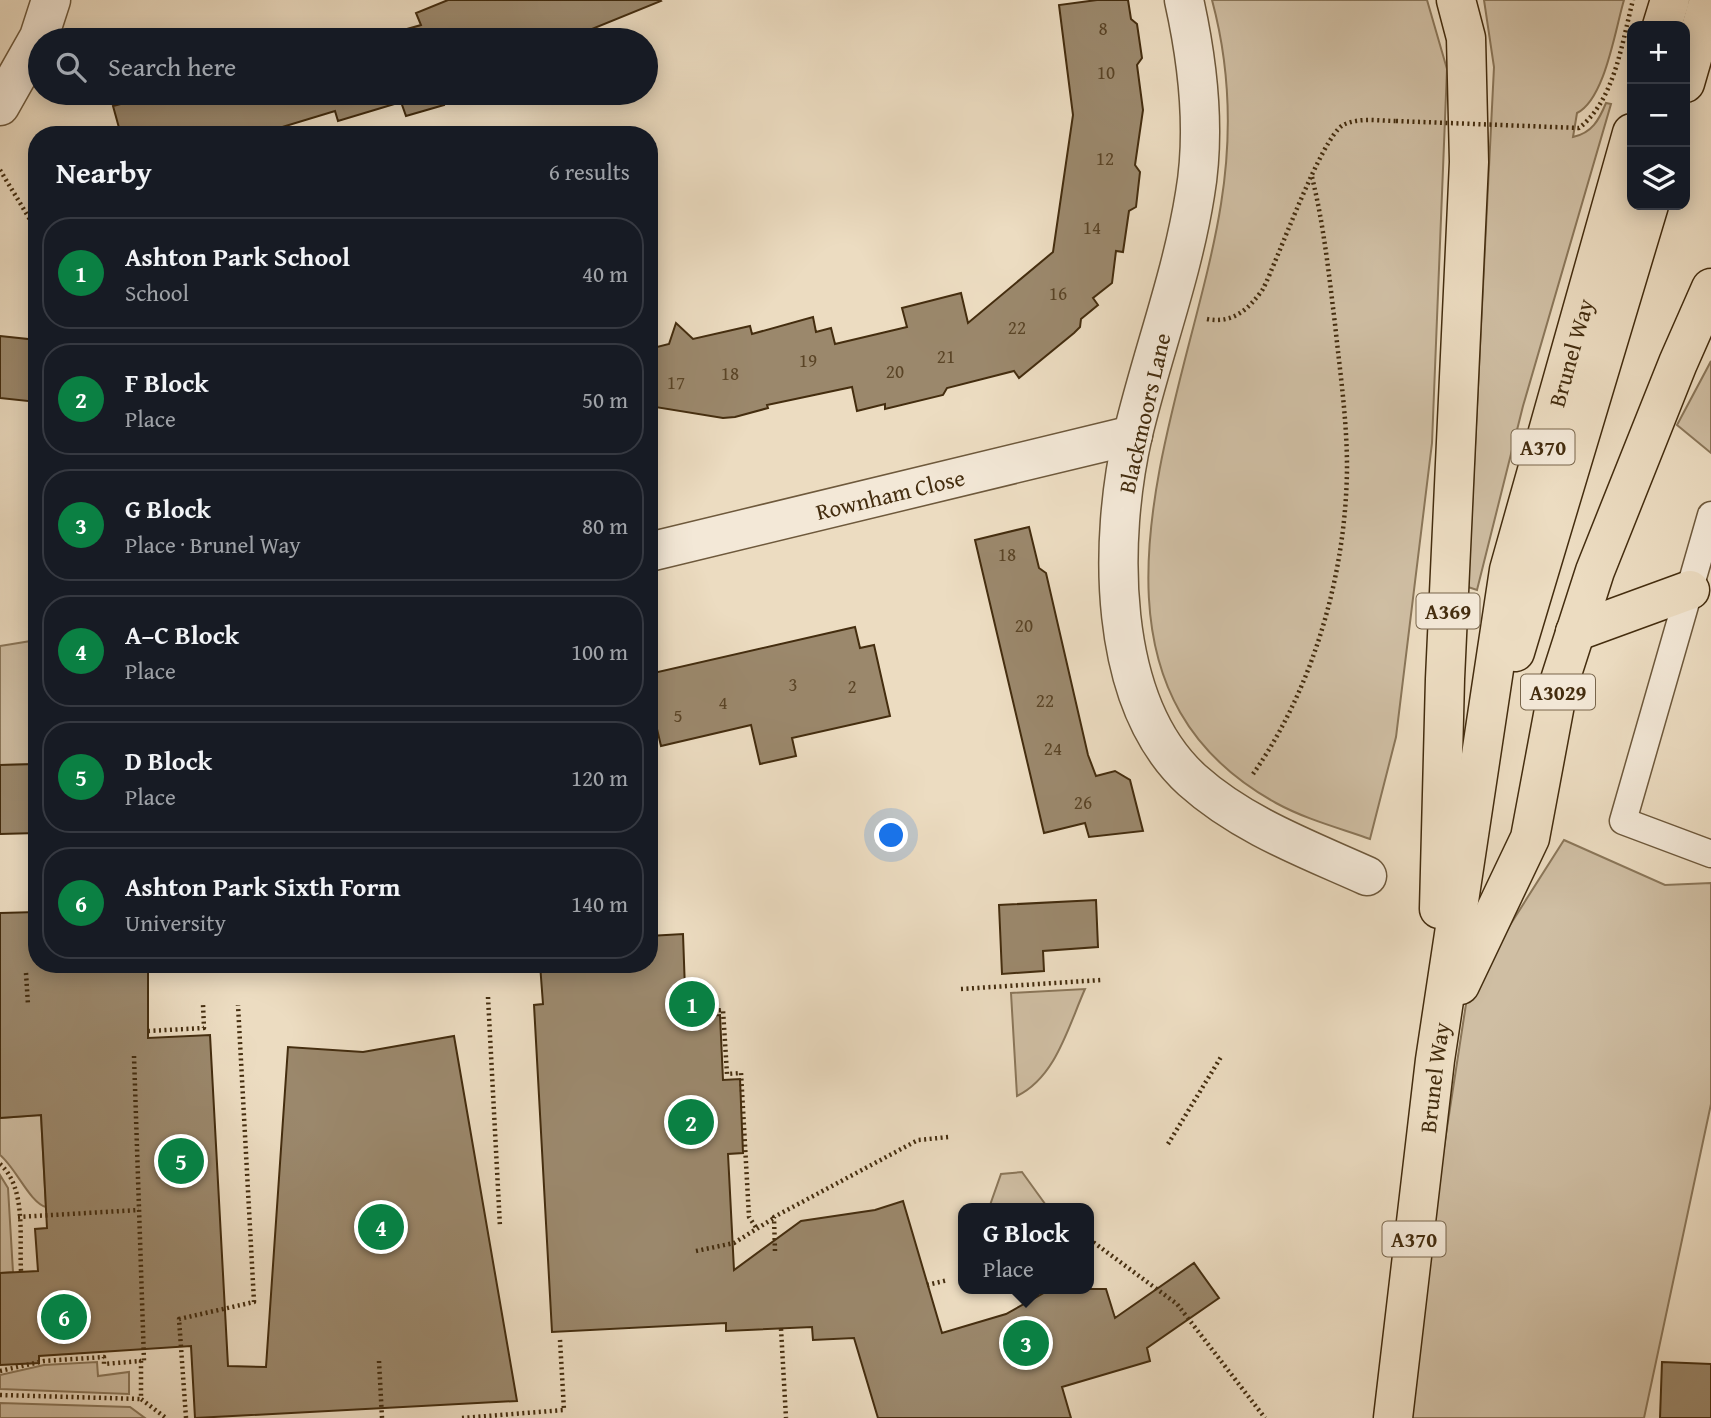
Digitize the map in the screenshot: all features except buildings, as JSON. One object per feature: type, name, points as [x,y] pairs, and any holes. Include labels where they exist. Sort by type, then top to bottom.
[{"type":"highway","name":"A369","points":[[1435,1060],[1445,678],[1469,162],[1466,38],[1456,0]]},
{"type":"highway","points":[[1664,21],[1670,0]]},
{"type":"highway","points":[[1690,66],[1709,0]]},
{"type":"highway","name":"Brunel Way","points":[[1392,1418],[1435,1060],[1486,738],[1509,570],[1627,152]]},
{"type":"highway","name":"Brunel Way","points":[[1486,738],[1539,582],[1648,210]]},
{"type":"highway","name":"A3029","points":[[1442,1021],[1530,838],[1559,683],[1575,632],[1600,558],[1709,304]]},
{"type":"highway","points":[[1575,632],[1690,590]]},
{"type":"street","name":"Blackmoors Lane","points":[[1184,0],[1197,69],[1200,156],[1195,195],[1168,311],[1133,435],[1120,522],[1121,603],[1130,668],[1149,718],[1168,750],[1191,779],[1229,810],[1367,876]]},
{"type":"street","points":[[45,28],[58,2]]},
{"type":"street","points":[[0,106],[28,61]]},
{"type":"street","name":"Rownham Close","points":[[658,550],[1133,435]]},
{"type":"lane","points":[[1711,515],[1623,821],[1711,853]]},
{"type":"path","points":[[1168,311],[1223,320],[1247,310],[1263,289],[1312,177],[1339,128],[1355,120],[1579,128],[1594,117],[1613,74],[1633,0]]},
{"type":"path","points":[[0,170],[28,216]]},
{"type":"path","points":[[1229,810],[1284,723],[1312,656],[1328,605],[1345,514],[1346,422],[1323,222],[1312,177]]},
{"type":"path","points":[[26,973],[27,1004]]},
{"type":"path","points":[[961,989],[1101,980]]},
{"type":"path","points":[[488,997],[500,1227]]},
{"type":"path","points":[[148,1031],[204,1028],[203,1004]]},
{"type":"path","points":[[186,1418],[179,1319],[254,1302],[238,1005]]},
{"type":"path","points":[[675,1013],[723,1010],[727,1074],[741,1073],[749,1217],[757,1229]]},
{"type":"path","points":[[0,1371],[44,1361],[104,1354],[104,1364],[144,1361],[134,1056]]},
{"type":"path","points":[[1168,1144],[1221,1057]]},
{"type":"path","points":[[696,1251],[734,1243],[774,1217],[918,1140],[949,1137]]},
{"type":"path","points":[[0,1164],[15,1182],[21,1271]]},
{"type":"path","points":[[18,1217],[139,1210]]},
{"type":"path","points":[[774,1217],[775,1251]]},
{"type":"path","points":[[1094,1242],[1177,1304],[1265,1418]]},
{"type":"path","points":[[928,1285],[948,1280]]},
{"type":"path","points":[[781,1329],[786,1418]]},
{"type":"path","points":[[462,1418],[564,1410],[560,1340]]},
{"type":"path","points":[[141,1361],[141,1399]]},
{"type":"path","points":[[379,1361],[382,1418]]},
{"type":"path","points":[[0,1395],[141,1399],[166,1418]]},
{"type":"shaded area","points":[[1212,0],[1427,0],[1447,69],[1432,443],[1396,737],[1370,839],[1310,819],[1276,803],[1206,749],[1166,683],[1150,608],[1151,528],[1165,444],[1205,280],[1225,178],[1228,127],[1226,76]]},
{"type":"shaded area","points":[[1484,0],[1624,0],[1602,79],[1587,105],[1577,113],[1573,137],[1590,129],[1606,103],[1611,104],[1523,406],[1477,590],[1468,587],[1494,67]]},
{"type":"shaded area","points":[[1711,361],[1711,453],[1677,425]]},
{"type":"shaded area","points":[[28,641],[28,764],[0,765],[0,646]]},
{"type":"shaded area","points":[[1564,840],[1665,885],[1711,883],[1711,1104],[1644,1418],[1408,1418],[1420,1304],[1468,991]]},
{"type":"shaded area","points":[[1085,989],[1051,1064],[1042,1077],[1017,1096],[1011,993]]},
{"type":"shaded area","points":[[41,1115],[46,1207],[34,1199],[0,1155],[0,1118]]},
{"type":"shaded area","points":[[1022,1172],[1044,1203],[991,1203],[1001,1174]]},
{"type":"shaded area","points":[[0,1175],[8,1188],[13,1272],[0,1273]]},
{"type":"shaded area","points":[[97,1362],[98,1376],[129,1372],[129,1394],[0,1389],[0,1375],[44,1365]]},
{"type":"shaded area","points":[[0,1403],[130,1407],[145,1418],[0,1418]]},
{"type":"place","name":"Ashton Park School","points":[[692,1004]]},
{"type":"place","name":"F Block","points":[[691,1122]]},
{"type":"place","name":"D Block","points":[[181,1161]]},
{"type":"place","name":"A–C Block","points":[[381,1227]]},
{"type":"place","name":"Ashton Park Sixth Form","points":[[64,1317]]},
{"type":"place","name":"G Block","points":[[1026,1343]]}]
